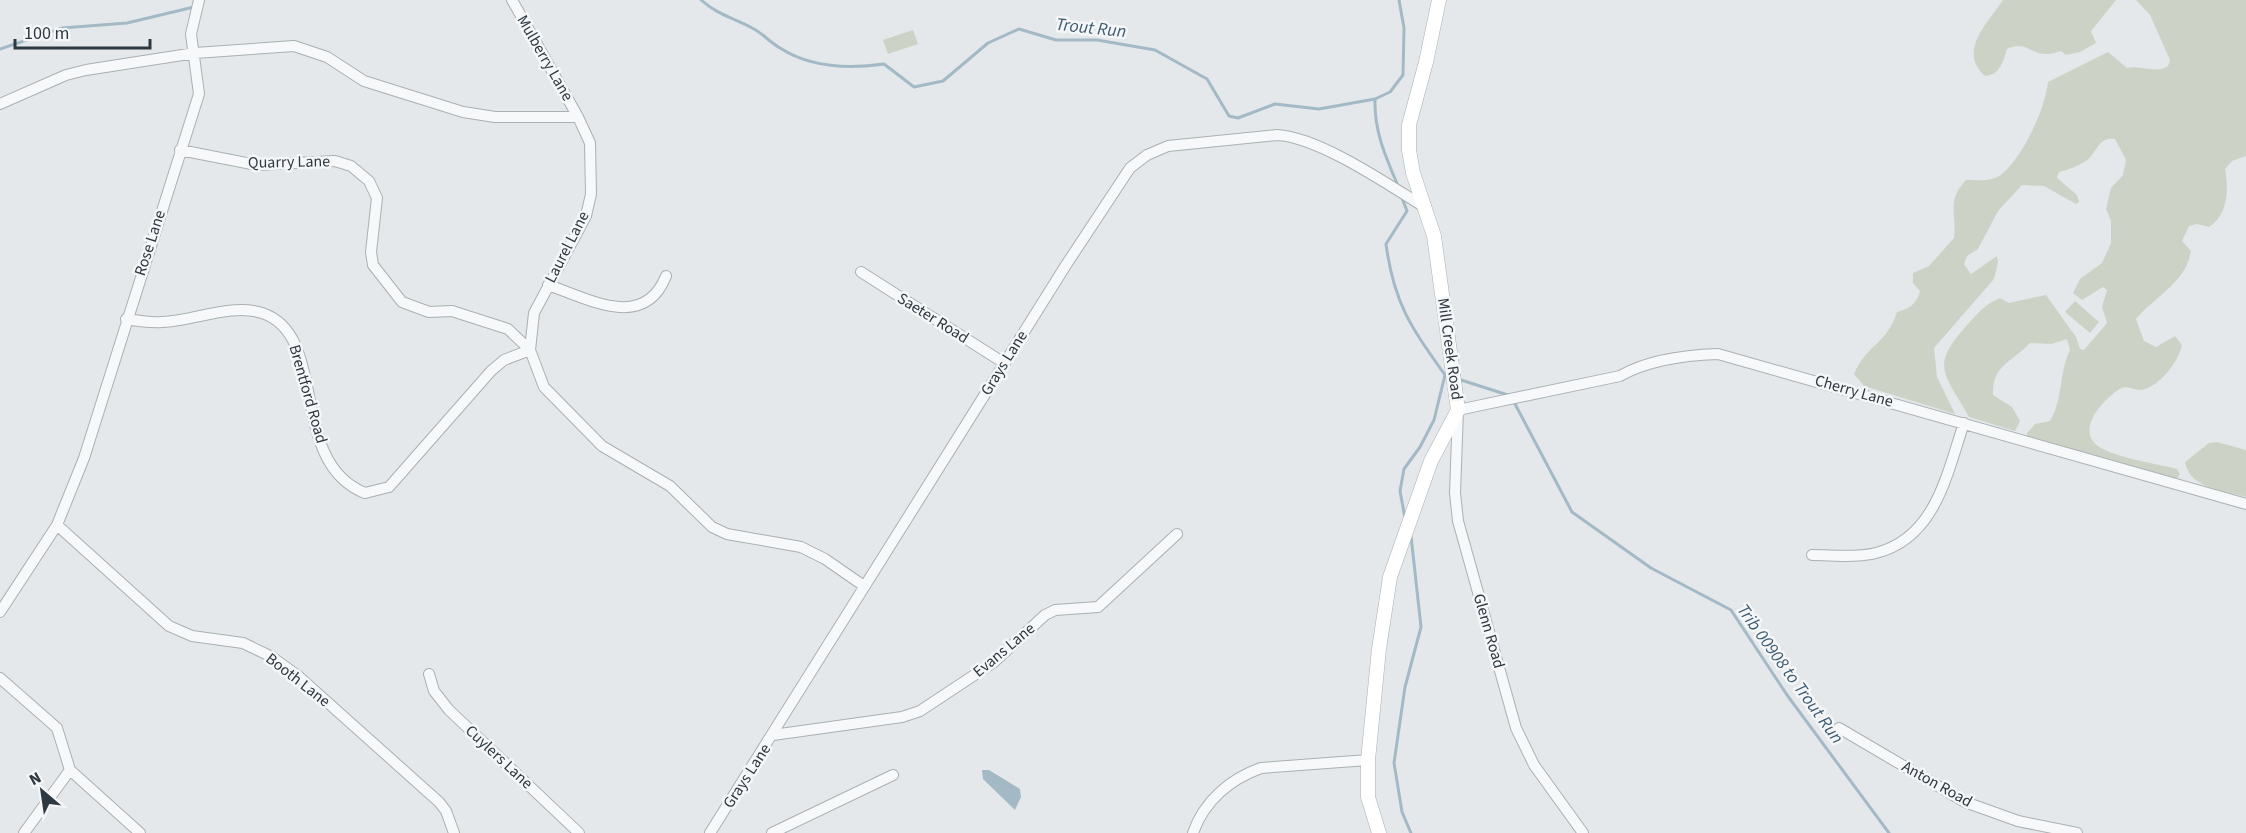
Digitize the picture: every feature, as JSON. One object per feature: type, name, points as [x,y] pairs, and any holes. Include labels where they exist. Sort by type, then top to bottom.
[{"type":"street","name":"Mulberry Lane","points":[[512,0],[578,117]]},
{"type":"street","name":"Mill Creek Road","points":[[1379,833],[1368,797],[1368,760],[1379,649],[1390,577],[1431,462],[1458,410],[1434,236],[1413,173],[1409,125],[1426,62],[1439,0]]},
{"type":"street","name":"Rose Lane","points":[[0,612],[57,525],[84,458],[126,319],[199,94],[191,34],[198,4]]},
{"type":"street","points":[[0,104],[48,82],[86,70],[195,53],[294,46],[327,57],[364,81],[463,112],[495,117],[578,117]]},
{"type":"street","name":"Laurel Lane","points":[[578,117],[590,143],[591,194],[586,216],[534,313],[530,350],[544,387],[593,439],[611,453],[670,486],[712,527],[727,534],[801,547],[825,559],[864,586]]},
{"type":"street","name":"Grays Lane","points":[[710,833],[774,735],[864,586],[1114,189],[1130,168],[1147,155],[1168,146],[1277,135],[1295,136],[1425,208]]},
{"type":"street","name":"Quarry Lane","points":[[180,150],[257,165],[335,161],[351,166],[369,182],[377,198],[371,252],[373,266],[402,302],[429,312],[452,311],[508,329],[530,350]]},
{"type":"street","name":"Saeter Road","points":[[861,272],[1005,363]]},
{"type":"street","points":[[548,285],[620,309],[638,306],[648,300],[666,276]]},
{"type":"street","name":"Brentford Road","points":[[126,319],[163,322],[245,310],[260,312],[276,319],[290,333],[298,351],[319,442],[344,480],[365,493],[389,487],[490,371],[504,360],[530,350]]},
{"type":"street","name":"Cherry Lane","points":[[1458,410],[1620,375],[1635,367],[1699,354],[1718,354],[2246,504]]},
{"type":"street","name":"Glenn Road","points":[[1458,410],[1455,493],[1458,521],[1516,728],[1534,765],[1582,833]]},
{"type":"street","points":[[1812,555],[1873,554],[1902,541],[1921,527],[1935,508],[1964,423]]},
{"type":"street","name":"Booth Lane","points":[[57,525],[169,626],[192,636],[243,643],[272,657],[297,675],[439,802],[447,811],[454,833]]},
{"type":"street","name":"Evans Lane","points":[[774,735],[902,717],[920,711],[994,662],[1045,615],[1055,609],[1098,607],[1178,534]]},
{"type":"street","name":"Cuylers Lane","points":[[429,674],[434,691],[448,710],[579,833]]},
{"type":"street","points":[[0,678],[57,728],[70,770],[140,833]]},
{"type":"street","name":"Anton Road","points":[[1839,728],[1965,802],[2018,822],[2077,833]]},
{"type":"street","points":[[1193,833],[1208,804],[1245,774],[1261,768],[1368,760]]},
{"type":"street","points":[[24,833],[70,770]]},
{"type":"street","points":[[772,833],[893,775]]},
{"type":"shaded area","points":[[2003,0],[2116,0],[2091,31],[2096,43],[2080,52],[2066,55],[2061,51],[2046,54],[2019,46],[2013,47],[2007,49],[1997,70],[1985,76],[1977,66],[1974,47],[1983,28]]},
{"type":"shaded area","points":[[2136,0],[2246,0],[2246,156],[2232,161],[2225,169],[2227,193],[2220,216],[2209,227],[2197,224],[2189,226],[2182,241],[2191,251],[2183,272],[2136,319],[2144,341],[2156,347],[2175,336],[2182,345],[2180,351],[2167,373],[2154,385],[2140,390],[2124,387],[2118,390],[2097,411],[2090,428],[2090,437],[2095,444],[2131,459],[2177,469],[2180,474],[2176,480],[2027,437],[2027,433],[2035,424],[2050,421],[2054,413],[2070,350],[2067,339],[2051,344],[2030,343],[1999,371],[1993,395],[2012,407],[2020,421],[2015,431],[1969,417],[1947,379],[1945,370],[1948,350],[1956,338],[1982,309],[2000,298],[2009,303],[2046,295],[2076,337],[2080,349],[2084,350],[2107,323],[2102,307],[2107,290],[2103,287],[2082,300],[2073,293],[2080,279],[2102,263],[2111,243],[2111,221],[2106,209],[2111,188],[2123,175],[2126,160],[2115,139],[2101,143],[2086,161],[2059,172],[2057,178],[2077,195],[2079,202],[2076,204],[2044,186],[2022,185],[1998,211],[1978,249],[1967,256],[1964,264],[1971,274],[1997,256],[1998,263],[1994,279],[1934,348],[1937,377],[1955,414],[1864,386],[1854,374],[1864,357],[1888,331],[1897,312],[1915,303],[1920,291],[1913,283],[1913,273],[1929,266],[1954,238],[1954,201],[1960,187],[1966,180],[1998,177],[2018,155],[2038,118],[2048,82],[2108,52],[2127,68],[2158,69],[2168,66],[2170,60],[2150,15]]},
{"type":"shaded area","points":[[913,30],[918,44],[888,54],[883,40]]},
{"type":"shaded area","points":[[2075,301],[2099,322],[2090,333],[2065,312]]},
{"type":"shaded area","points":[[2217,442],[2246,450],[2246,497],[2200,483],[2188,471],[2185,462],[2209,443]]},
{"type":"water","points":[[982,770],[989,770],[1020,789],[1021,797],[1015,810],[983,779]]},
{"type":"waterway","name":"Trout Run","points":[[701,0],[804,60],[844,66],[884,64],[914,87],[943,81],[988,43],[1019,29],[1056,40],[1097,40],[1155,50],[1207,79],[1229,116],[1238,118],[1275,104],[1319,109],[1375,99],[1390,92],[1403,75],[1404,28],[1399,0]]},
{"type":"waterway","name":"Trout Run","points":[[0,49],[62,28],[127,23],[194,7]]},
{"type":"waterway","points":[[1375,99],[1376,122],[1385,154],[1398,186]]},
{"type":"waterway","points":[[1402,198],[1407,211],[1386,244],[1389,265],[1406,314],[1445,375],[1434,420],[1420,447],[1404,469],[1400,491],[1405,518]]},
{"type":"waterway","name":"Trib 00908 to Trout Run","points":[[1458,379],[1511,396]]},
{"type":"waterway","name":"Trib 00908 to Trout Run","points":[[1514,402],[1572,512],[1651,568],[1731,610],[1787,695],[1889,833]]},
{"type":"waterway","points":[[1411,536],[1421,627],[1405,687],[1394,763],[1402,812],[1411,833]]}]
